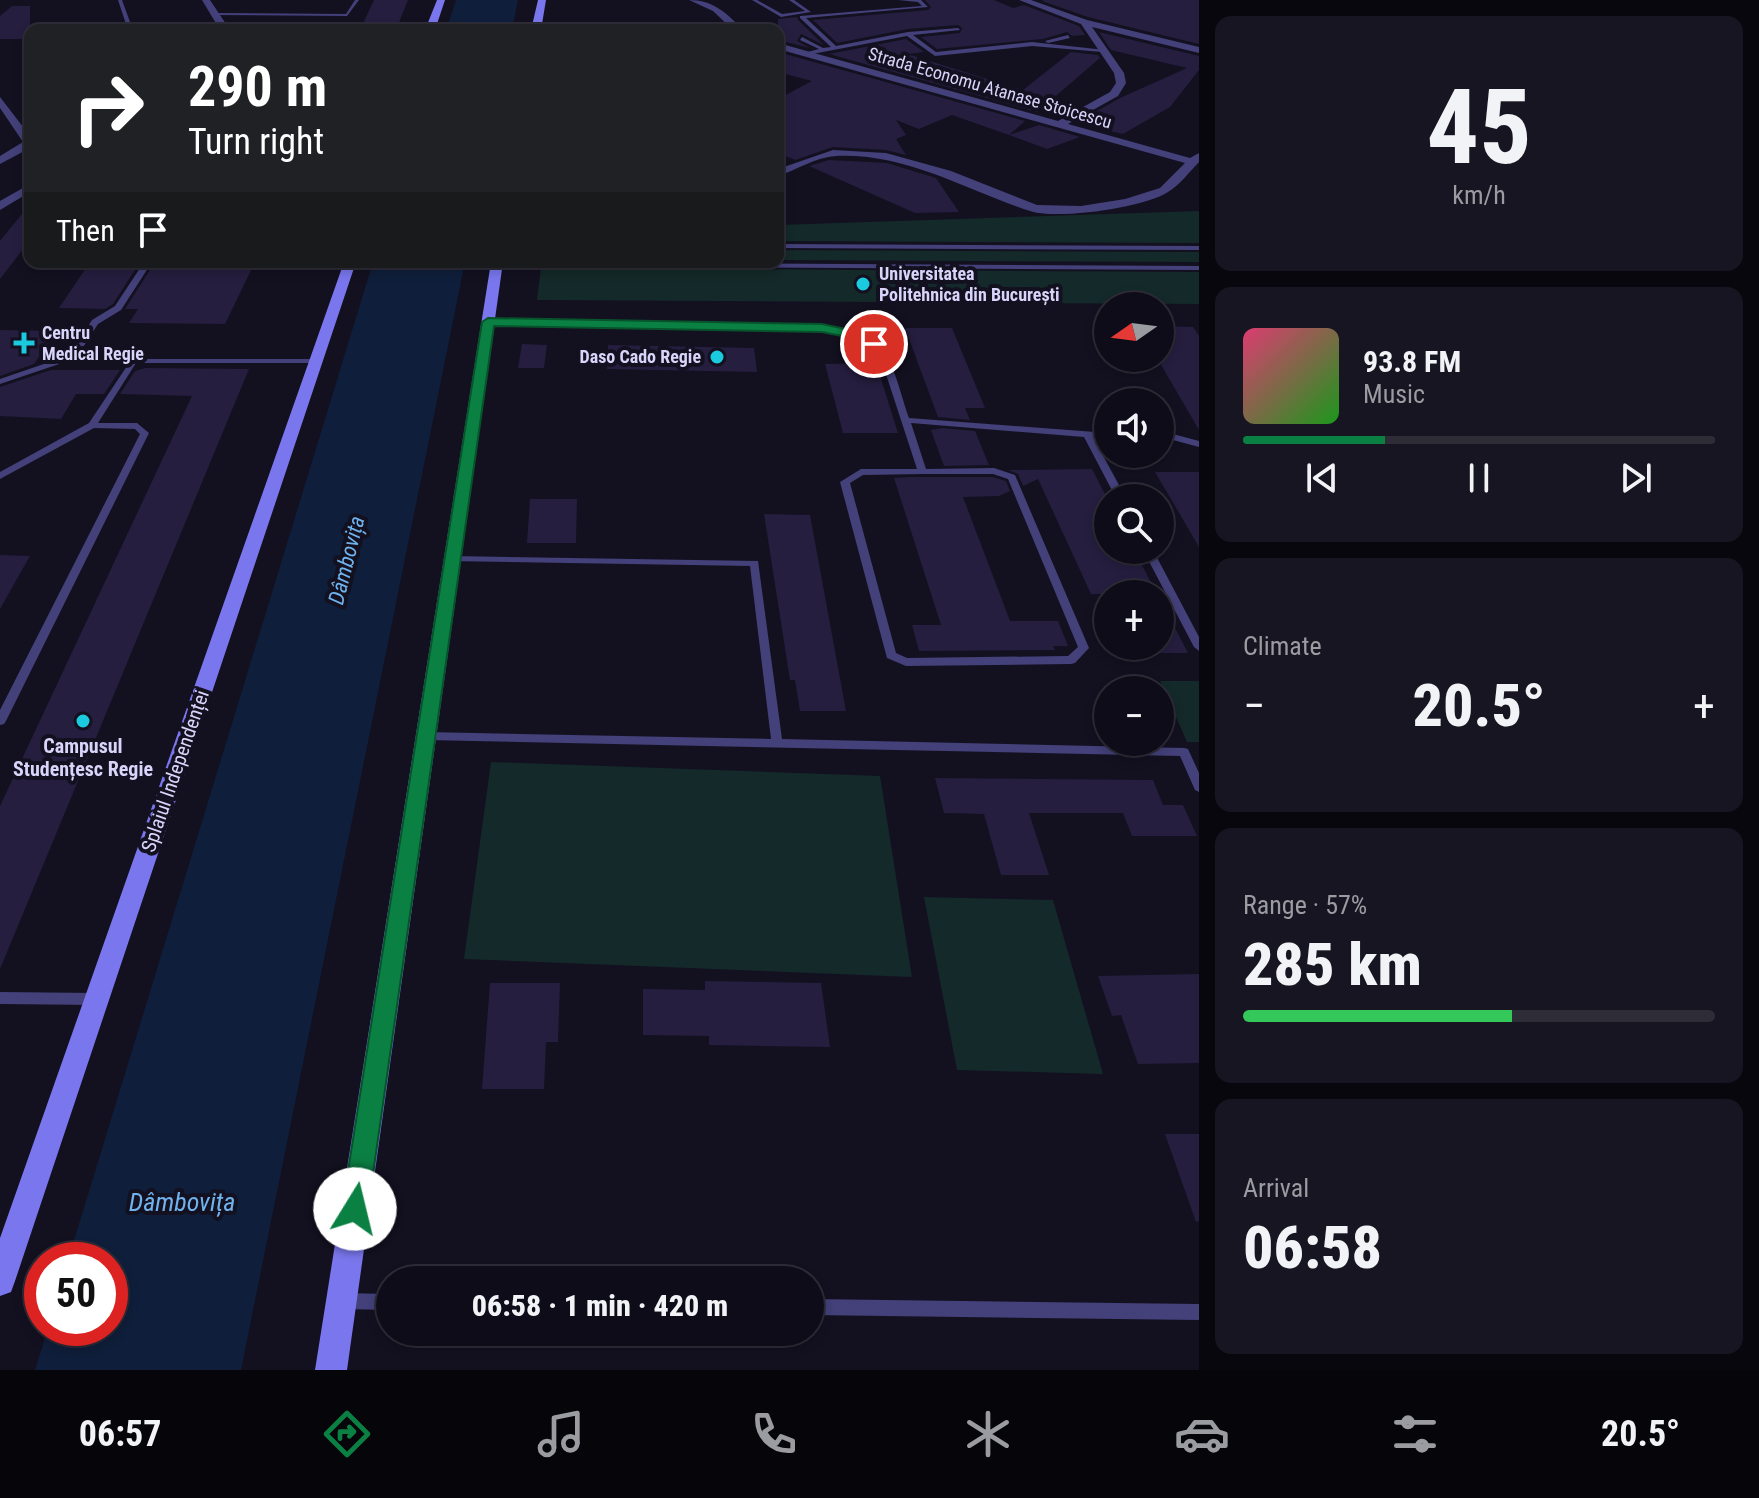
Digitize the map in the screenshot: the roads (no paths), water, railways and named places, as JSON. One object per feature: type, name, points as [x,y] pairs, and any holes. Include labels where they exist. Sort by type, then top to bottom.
[{"type":"main road","points":[[432,24],[441,0]]},
{"type":"main road","points":[[537,24],[542,0]]},
{"type":"main road","name":"Splaiul Independenței","points":[[0,1281],[8,1236],[96,999],[348,268]]},
{"type":"main road","points":[[331,1370],[496,268]]},
{"type":"street","points":[[206,0],[221,24]]},
{"type":"street","points":[[693,0],[716,9],[732,24]]},
{"type":"street","points":[[1023,0],[1084,22],[1199,50]]},
{"type":"street","points":[[1059,125],[1117,90],[1121,83],[1119,73],[1084,22]]},
{"type":"street","points":[[1092,36],[1100,30],[1125,33]]},
{"type":"street","name":"Strada Economu Atanase Stoicescu","points":[[784,47],[1059,125],[1196,159]]},
{"type":"street","points":[[0,100],[24,135]]},
{"type":"street","points":[[0,124],[12,117]]},
{"type":"street","points":[[0,161],[24,147]]},
{"type":"street","points":[[784,170],[833,153],[886,156],[947,173],[1035,209],[1063,210],[1113,205],[1164,190],[1196,159]]},
{"type":"street","points":[[0,206],[24,191]]},
{"type":"lane","points":[[120,0],[130,24]]},
{"type":"lane","points":[[215,14],[347,15],[357,0]]},
{"type":"lane","points":[[754,0],[781,16],[809,12],[791,0]]},
{"type":"lane","points":[[835,48],[802,17],[926,7],[919,1],[900,0]]},
{"type":"lane","points":[[807,53],[908,34],[958,29]]},
{"type":"lane","points":[[908,34],[935,54],[1068,37]]},
{"type":"lane","points":[[802,39],[825,50]]},
{"type":"lane","points":[[1032,44],[1102,50]]},
{"type":"lane","points":[[784,246],[1199,248]]},
{"type":"lane","points":[[784,264],[1199,268]]},
{"type":"lane","points":[[73,357],[95,322],[118,308],[144,268]]},
{"type":"lane","points":[[488,322],[822,328],[848,332],[867,339],[880,350],[923,472]]},
{"type":"lane","points":[[0,382],[73,357],[134,361],[316,361]]},
{"type":"lane","points":[[0,476],[92,425],[134,361]]},
{"type":"lane","points":[[906,420],[1094,436]]},
{"type":"lane","points":[[0,721],[145,433],[137,426],[92,425]]},
{"type":"lane","points":[[1088,436],[1114,484]]},
{"type":"lane","points":[[1174,437],[1199,444]]},
{"type":"lane","points":[[994,471],[1012,477],[1084,648],[1080,653],[1071,660],[906,662],[891,655],[845,482],[861,472],[923,472],[994,471]]},
{"type":"lane","points":[[451,559],[755,563],[777,744]]},
{"type":"lane","points":[[1155,564],[1199,647]]},
{"type":"lane","points":[[426,736],[1184,752],[1199,787]]},
{"type":"lane","points":[[0,998],[96,999]]},
{"type":"lane","points":[[341,1301],[376,1302]]},
{"type":"lane","points":[[824,1307],[1199,1312]]},
{"type":"water","points":[[456,0],[518,0],[513,24],[448,24]]},
{"type":"water","name":"Dâmbovița","points":[[371,268],[464,268],[241,1370],[35,1370],[42,1346],[128,1346],[128,1242],[74,1242]]},
{"type":"place","name":"Universitatea Politehnica din București","points":[[863,284]]},
{"type":"place","name":"Centru Medical Regie","points":[[24,343]]},
{"type":"place","name":"Daso Cado Regie","points":[[717,357]]},
{"type":"place","name":"Campusul Studențesc Regie","points":[[83,721]]}]
